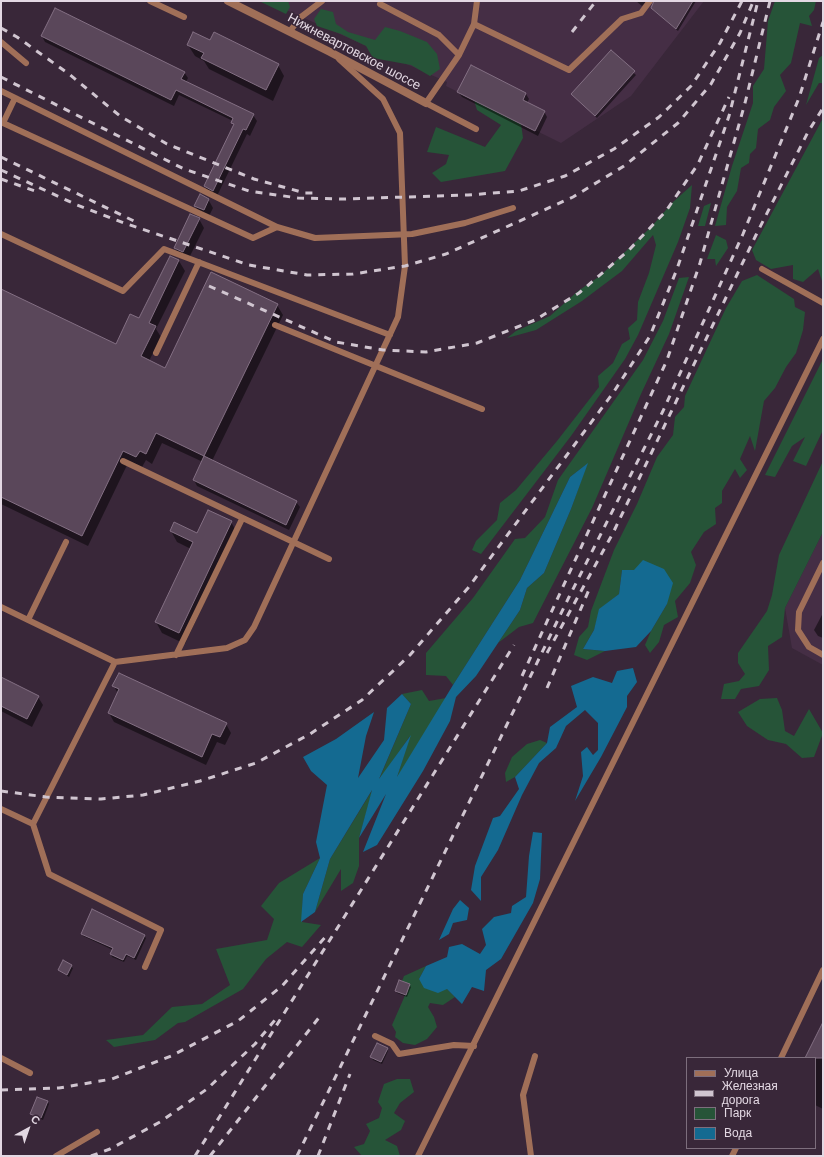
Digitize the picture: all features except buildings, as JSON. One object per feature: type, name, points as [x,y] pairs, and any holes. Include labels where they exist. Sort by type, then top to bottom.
[{"type":"street","name":"Нижневартовское шоссе","points":[[228,1],[290,31],[426,103]]},
{"type":"lane","points":[[150,1],[184,17]]},
{"type":"lane","points":[[290,31],[301,17],[322,1]]},
{"type":"lane","points":[[476,129],[426,103],[459,55],[474,24],[477,1]]},
{"type":"lane","points":[[474,24],[569,70],[622,20],[641,13],[650,1]]},
{"type":"lane","points":[[380,4],[439,35],[459,55]]},
{"type":"lane","points":[[1,42],[26,63]]},
{"type":"lane","points":[[1,607],[115,662],[227,648],[244,640],[254,627],[398,317],[405,266],[400,133],[383,99],[330,52]]},
{"type":"lane","points":[[1,91],[277,227],[316,238],[412,234],[466,223],[513,208]]},
{"type":"lane","points":[[15,98],[3,123],[253,238],[277,227]]},
{"type":"lane","points":[[1,234],[123,291],[164,249],[390,335]]},
{"type":"lane","points":[[156,353],[199,262]]},
{"type":"lane","points":[[762,269],[823,303]]},
{"type":"lane","points":[[274,325],[482,409]]},
{"type":"lane","points":[[418,1156],[474,1046],[823,339]]},
{"type":"lane","points":[[123,461],[242,519],[329,559]]},
{"type":"lane","points":[[176,655],[242,519]]},
{"type":"lane","points":[[28,620],[66,542]]},
{"type":"lane","points":[[823,563],[799,612],[798,630],[809,647],[823,655]]},
{"type":"lane","points":[[115,662],[33,824],[48,874],[161,930],[145,967]]},
{"type":"lane","points":[[1,809],[33,824]]},
{"type":"lane","points":[[781,1057],[823,970]]},
{"type":"lane","points":[[375,1036],[392,1044],[399,1054],[454,1046],[474,1046]]},
{"type":"lane","points":[[531,1156],[523,1095],[535,1056]]},
{"type":"lane","points":[[1,1058],[30,1073]]},
{"type":"lane","points":[[56,1156],[97,1132]]},
{"type":"shaded area","points":[[266,1],[704,1],[631,96],[561,143],[446,86],[447,82]]},
{"type":"shaded area","points":[[823,532],[823,665],[792,648],[785,608]]},
{"type":"green space","points":[[259,1],[288,1],[290,7],[286,14]]},
{"type":"green space","points":[[775,1],[816,1],[814,10],[809,16],[812,26],[800,23],[791,63],[780,75],[786,91],[774,107],[770,120],[758,129],[756,148],[750,154],[749,163],[741,168],[737,191],[727,207],[726,225],[715,226],[732,166],[753,103],[753,86],[764,69],[768,21]]},
{"type":"green space","points":[[321,9],[333,12],[336,24],[348,32],[375,40],[385,27],[400,31],[427,42],[437,54],[440,69],[430,76],[411,65],[373,58],[366,46],[341,34],[317,26],[314,19]]},
{"type":"green space","points":[[823,55],[823,83],[819,83],[806,105],[819,58]]},
{"type":"green space","points":[[474,100],[521,123],[523,138],[505,171],[441,182],[432,173],[446,164],[449,155],[427,152],[436,127],[485,147],[501,125],[477,110]]},
{"type":"green space","points":[[822,120],[823,284],[818,269],[803,282],[793,279],[793,265],[771,269],[756,260],[752,250]]},
{"type":"green space","points":[[692,185],[690,208],[678,242],[638,335],[625,359],[571,436],[481,554],[472,550],[476,541],[497,520],[500,503],[516,490],[557,441],[599,387],[598,376],[613,363],[622,344],[630,339],[628,328],[637,320],[638,302],[649,273],[656,245],[653,235],[622,271],[582,301],[536,330],[507,338],[516,331],[550,316],[578,291],[600,276],[652,226],[673,202]]},
{"type":"green space","points":[[711,203],[705,226],[698,226],[704,206]]},
{"type":"green space","points":[[716,235],[726,240],[728,248],[716,266],[715,259],[707,259]]},
{"type":"green space","points":[[757,275],[794,299],[795,307],[805,312],[803,330],[796,353],[786,367],[775,388],[764,401],[755,451],[750,436],[740,459],[747,470],[740,478],[735,469],[722,491],[722,503],[715,508],[716,524],[704,532],[691,552],[696,565],[690,583],[675,601],[678,617],[664,625],[659,642],[650,653],[645,645],[651,631],[667,604],[634,570],[622,570],[619,594],[600,609],[594,630],[583,649],[605,651],[587,660],[574,655],[579,637],[588,627],[591,611],[614,550],[637,504],[657,457],[673,435],[675,417],[684,407],[685,396],[726,308],[742,281]]},
{"type":"green space","points":[[689,277],[669,334],[641,394],[592,508],[533,623],[519,627],[498,643],[520,610],[527,588],[544,573],[571,509],[587,464],[570,477],[520,580],[453,685],[446,676],[426,675],[426,653],[473,598],[515,539],[525,538],[545,517],[558,480],[643,360],[663,321],[679,278]]},
{"type":"green space","points":[[823,359],[823,430],[806,466],[793,461],[805,437],[792,446],[775,477],[765,475]]},
{"type":"green space","points":[[823,461],[823,532],[785,608],[782,637],[768,646],[769,670],[759,686],[741,689],[735,699],[721,699],[724,684],[739,681],[745,674],[738,663],[738,653],[767,611],[772,595],[779,555]]},
{"type":"green space","points":[[422,690],[429,701],[446,698],[396,780],[410,736],[378,782],[411,704],[402,694]]},
{"type":"green space","points":[[777,698],[782,710],[785,731],[794,736],[809,709],[823,733],[814,757],[802,758],[786,744],[768,740],[747,726],[738,712],[760,699]]},
{"type":"green space","points":[[540,740],[547,743],[515,777],[506,782],[505,773],[512,757],[527,744]]},
{"type":"green space","points":[[373,789],[359,838],[359,866],[353,883],[341,891],[341,869],[315,912],[330,859]]},
{"type":"green space","points":[[320,858],[303,894],[302,922],[321,925],[302,947],[287,942],[266,959],[243,989],[185,1022],[178,1023],[155,1040],[114,1047],[106,1040],[143,1035],[172,1007],[202,1004],[230,985],[216,949],[267,940],[274,919],[261,906],[279,883]]},
{"type":"green space","points":[[426,966],[419,979],[447,989],[455,997],[443,1005],[430,1003],[428,1007],[434,1017],[437,1027],[427,1039],[415,1045],[403,1043],[395,1037],[396,1032],[392,1025],[410,984],[402,981],[404,976]]},
{"type":"green space","points":[[397,1079],[410,1079],[414,1092],[400,1103],[394,1113],[405,1121],[401,1130],[385,1140],[397,1146],[400,1156],[362,1156],[354,1147],[364,1144],[370,1131],[366,1124],[379,1118],[382,1108],[378,1102],[384,1084]]},
{"type":"water","points":[[588,463],[571,509],[544,573],[527,588],[520,610],[476,676],[456,697],[450,721],[423,771],[377,845],[363,852],[386,794],[359,838],[372,790],[330,859],[315,912],[301,922],[303,894],[320,858],[316,842],[327,785],[311,771],[303,757],[336,739],[374,712],[366,736],[358,778],[384,740],[387,708],[402,694],[411,704],[379,779],[411,735],[397,777],[453,685],[520,580],[570,477]]},
{"type":"water","points":[[643,560],[664,569],[673,583],[667,604],[651,631],[636,647],[605,651],[583,649],[594,630],[599,609],[619,594],[622,570],[634,570]]},
{"type":"water","points":[[633,668],[637,682],[627,696],[627,707],[601,757],[575,801],[583,776],[581,752],[587,747],[593,755],[598,750],[598,723],[585,710],[566,726],[556,748],[539,763],[522,795],[498,850],[481,877],[481,901],[471,890],[475,866],[493,818],[500,816],[519,789],[515,777],[547,743],[550,727],[577,707],[571,686],[593,677],[612,683],[617,671]]},
{"type":"water","points":[[533,832],[542,833],[540,879],[533,903],[501,959],[486,970],[484,991],[472,987],[462,1004],[447,989],[438,993],[424,988],[419,979],[426,966],[447,957],[449,947],[462,944],[480,954],[486,945],[482,929],[494,917],[511,913],[512,906],[526,897],[529,856]]},
{"type":"water","points":[[460,900],[469,908],[467,920],[453,923],[449,934],[439,940],[453,909]]},
{"type":"railway","points":[[572,32],[596,1]]},
{"type":"railway","points":[[1,77],[184,169],[249,191],[298,198],[344,199],[468,195],[519,191],[565,176],[614,149],[659,117],[691,86],[720,43],[742,1]]},
{"type":"railway","points":[[1,791],[46,797],[101,799],[143,795],[200,781],[256,763],[310,734],[362,700],[410,655],[468,588],[613,393],[650,336],[677,269],[729,116],[758,1]]},
{"type":"railway","points":[[522,676],[667,360],[700,263],[745,103],[770,1]]},
{"type":"railway","points":[[1,170],[77,205],[124,223],[249,265],[307,275],[353,274],[405,266],[446,254],[573,197],[624,166],[678,123],[711,84],[740,33],[753,2]]},
{"type":"railway","points":[[297,1156],[569,597],[663,411],[743,234],[799,98],[823,22]]},
{"type":"railway","points":[[1,28],[17,37],[69,74],[120,116],[167,144],[254,179],[305,193],[313,193]]},
{"type":"railway","points":[[209,286],[336,342],[383,350],[426,352],[477,343],[535,320],[579,293],[629,250],[666,211],[698,164],[729,97]]},
{"type":"railway","points":[[547,653],[613,533],[756,235],[808,132],[823,108]]},
{"type":"railway","points":[[1,157],[136,222]]},
{"type":"railway","points":[[1,179],[35,191]]},
{"type":"railway","points":[[547,688],[591,585]]},
{"type":"railway","points":[[195,1156],[514,645]]},
{"type":"railway","points":[[1,1090],[59,1088],[112,1079],[171,1056],[238,1021],[282,986],[328,934]]},
{"type":"railway","points":[[210,1156],[321,1015]]},
{"type":"railway","points":[[91,1156],[110,1149],[160,1122],[207,1089],[255,1044],[275,1020]]},
{"type":"railway","points":[[318,1156],[350,1074]]}]
